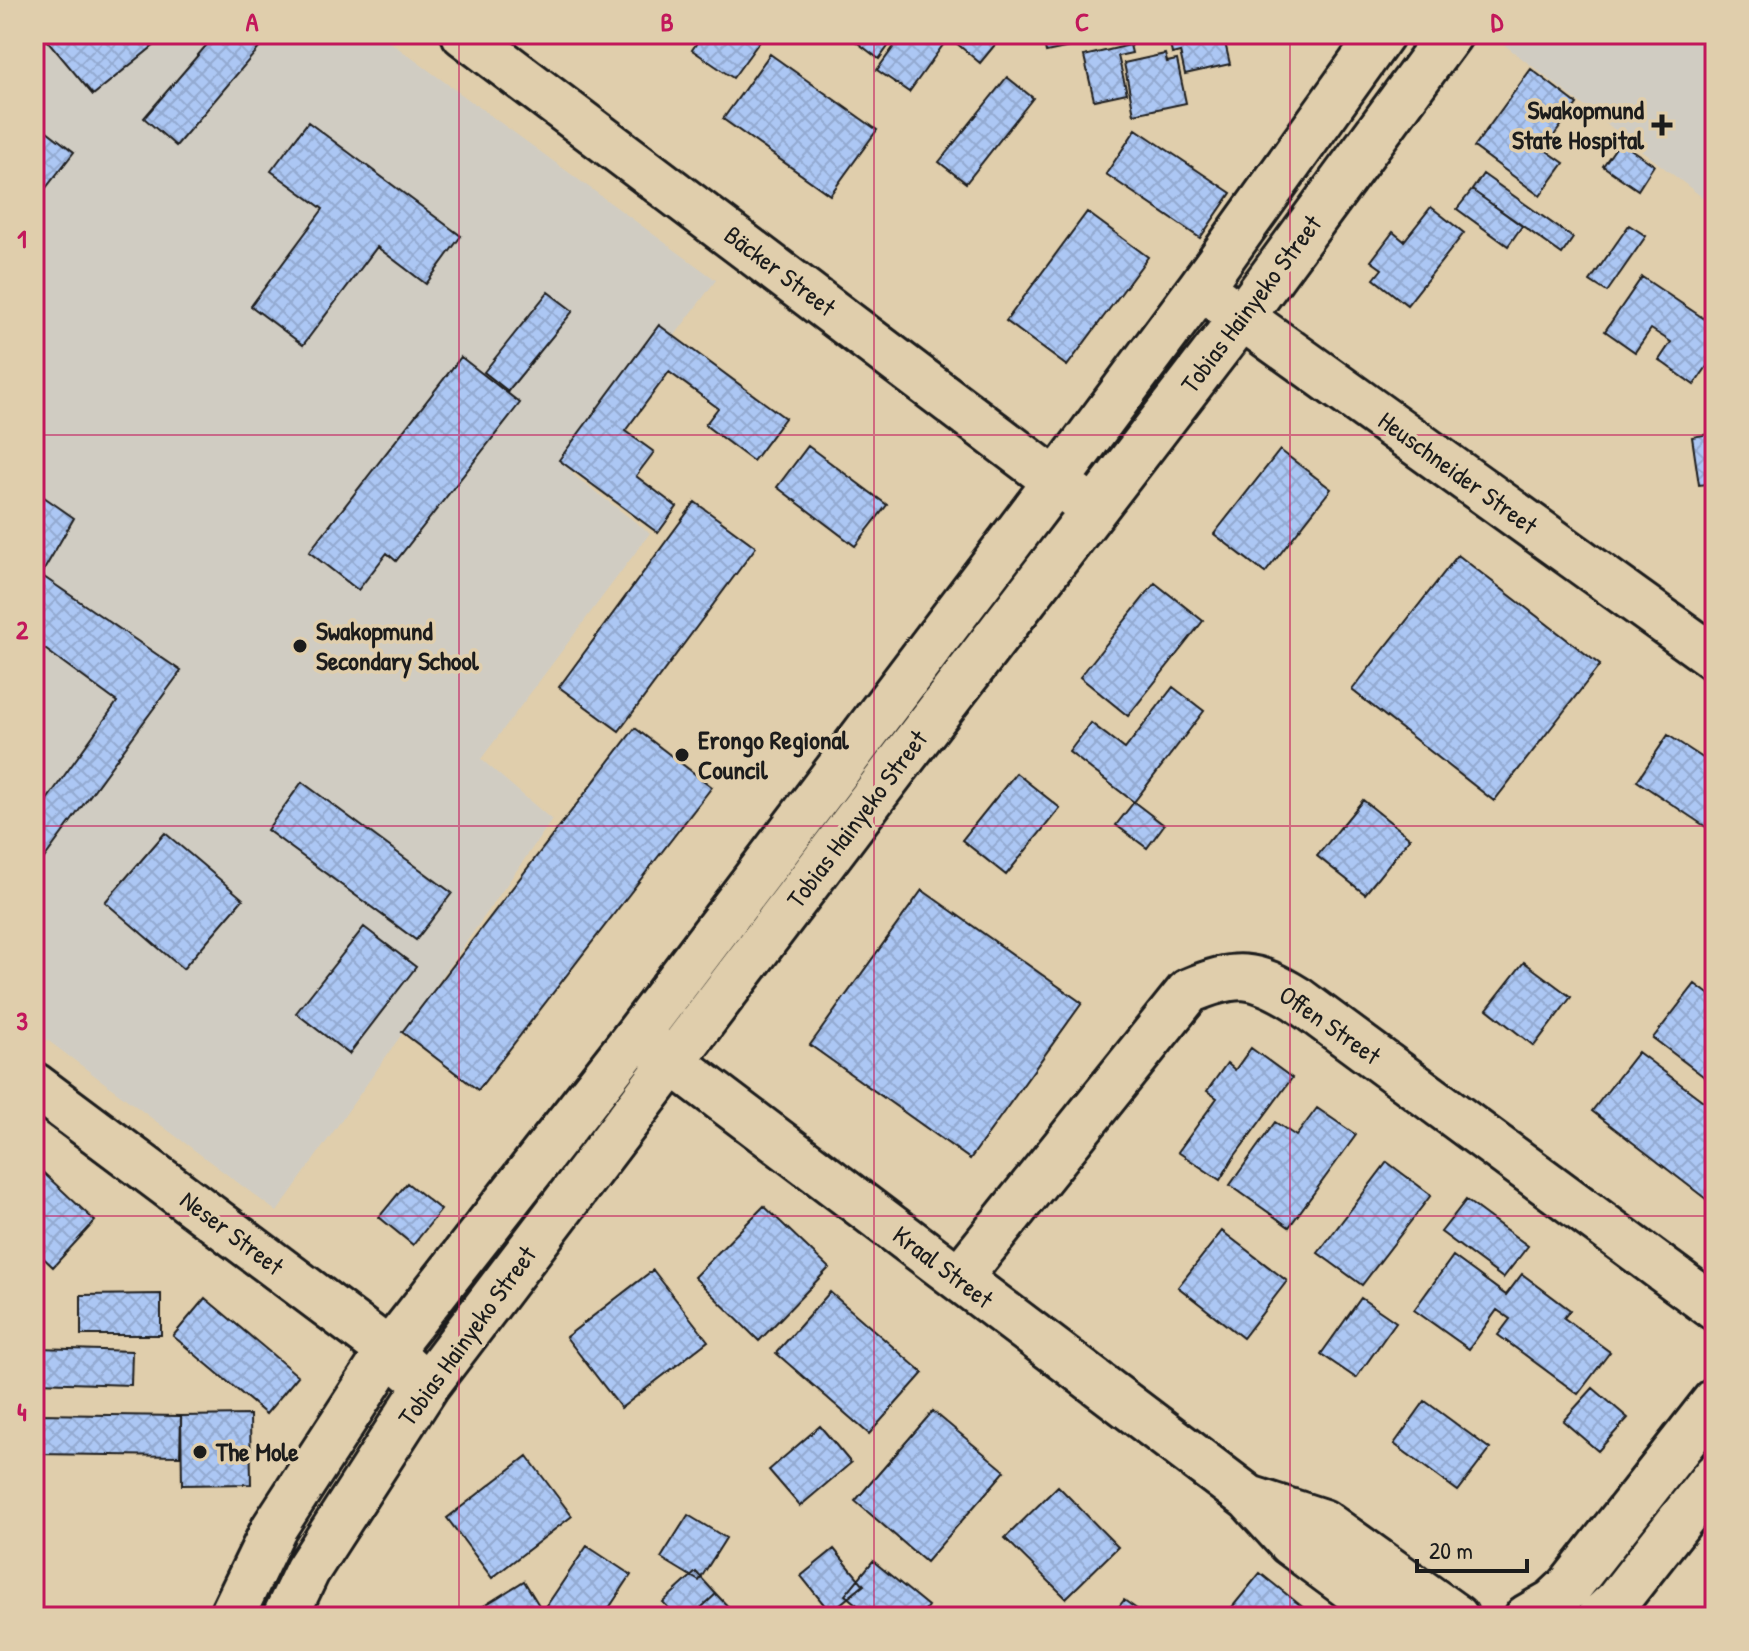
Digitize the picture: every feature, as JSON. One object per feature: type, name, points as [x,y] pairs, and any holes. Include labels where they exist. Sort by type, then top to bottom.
[{"type":"street","name":"Bäcker Street","points":[[464,34],[1094,511]]},
{"type":"street","name":"Tobias Hainyeko Street","points":[[231,1617],[274,1528],[389,1351],[637,1035],[1057,480],[1200,288],[1382,34]]},
{"type":"street","name":"Tobias Hainyeko Street","points":[[285,1617],[307,1571],[427,1385],[1242,317],[1450,34]]},
{"type":"street","name":"Heuschneider Street","points":[[1200,288],[1715,658]]},
{"type":"street","name":"Offen Street","points":[[959,1278],[1189,991],[1215,980],[1244,976],[1274,985],[1297,999],[1715,1308]]},
{"type":"street","name":"Kraal Street","points":[[637,1035],[1249,1498],[1290,1543],[1390,1617]]},
{"type":"street","name":"Neser Street","points":[[34,1085],[389,1351],[427,1385]]},
{"type":"street","points":[[1527,1617],[1553,1602],[1569,1587],[1715,1401]]},
{"type":"street","points":[[1600,1617],[1617,1601],[1715,1476]]},
{"type":"street","name":"Kraal Street","points":[[1249,1498],[1323,1522],[1456,1617]]},
{"type":"shaded area","name":"Swakopmund Secondary School","points":[[34,34],[379,34],[716,280],[572,474],[650,533],[481,759],[552,820],[277,1212],[34,1030]]},
{"type":"shaded area","name":"Swakopmund State Hospital","points":[[1508,34],[1715,34],[1715,207],[1502,43]]},
{"type":"building","points":[[42,34],[158,34],[162,39],[93,95]]},
{"type":"building","points":[[216,34],[271,34],[176,146],[144,118]]},
{"type":"building","points":[[703,34],[765,34],[733,78],[692,50]]},
{"type":"building","points":[[846,34],[897,34],[879,59]]},
{"type":"building","points":[[903,34],[928,34],[943,45],[909,92],[877,70]]},
{"type":"building","points":[[962,34],[1003,35],[980,63],[955,42]]},
{"type":"building","points":[[1042,34],[1096,34],[1098,41],[1046,52]]},
{"type":"building","points":[[1168,34],[1223,34],[1230,64],[1185,74],[1180,52],[1172,54]]},
{"type":"building","points":[[1130,45],[1132,53],[1118,56],[1127,93],[1094,100],[1084,56]]},
{"type":"building","points":[[770,54],[877,130],[830,195],[723,119]]},
{"type":"building","points":[[1165,54],[1167,62],[1177,60],[1186,103],[1134,114],[1124,63]]},
{"type":"building","points":[[1531,69],[1577,104],[1544,149],[1564,163],[1540,196],[1474,147]]},
{"type":"building","points":[[1007,77],[1033,98],[966,183],[939,162]]},
{"type":"building","points":[[34,121],[74,152],[34,203]]},
{"type":"building","points":[[308,122],[461,236],[426,284],[377,247],[303,345],[251,306],[323,209],[271,171]]},
{"type":"building","points":[[1136,129],[1231,193],[1200,238],[1106,174]]},
{"type":"building","points":[[1620,142],[1654,165],[1638,190],[1603,166]]},
{"type":"building","points":[[1483,174],[1573,238],[1562,254],[1472,190]]},
{"type":"building","points":[[1472,190],[1522,226],[1508,246],[1457,209]]},
{"type":"building","points":[[1431,207],[1464,233],[1407,305],[1374,279],[1382,269],[1371,261],[1393,232],[1404,241]]},
{"type":"building","points":[[1087,212],[1148,257],[1067,366],[1006,321]]},
{"type":"building","points":[[1629,225],[1646,236],[1607,292],[1590,281]]},
{"type":"building","points":[[1642,277],[1715,326],[1715,355],[1694,385],[1659,360],[1671,342],[1651,329],[1635,352],[1605,331]]},
{"type":"building","points":[[548,292],[573,311],[508,391],[484,372]]},
{"type":"building","points":[[659,325],[785,418],[753,461],[705,425],[718,408],[669,372],[625,431],[654,452],[636,476],[677,507],[658,533],[559,460]]},
{"type":"building","points":[[461,357],[520,403],[396,561],[387,553],[358,590],[309,552]]},
{"type":"building","points":[[1715,433],[1715,483],[1699,485],[1692,437]]},
{"type":"building","points":[[808,446],[887,505],[855,546],[777,487]]},
{"type":"building","points":[[1280,450],[1331,489],[1265,573],[1214,534]]},
{"type":"building","points":[[34,490],[74,518],[41,575],[181,671],[34,872],[34,813],[36,815],[117,702],[34,641]]},
{"type":"building","points":[[695,502],[756,547],[619,731],[559,687]]},
{"type":"building","points":[[1458,555],[1600,665],[1494,801],[1352,690]]},
{"type":"building","points":[[1155,583],[1203,621],[1128,716],[1080,677]]},
{"type":"building","points":[[1173,687],[1204,711],[1134,802],[1069,752],[1091,723],[1125,749]]},
{"type":"building","points":[[635,728],[712,787],[478,1090],[402,1032]]},
{"type":"building","points":[[1668,735],[1715,766],[1715,821],[1709,829],[1637,781]]},
{"type":"building","points":[[1016,773],[1060,808],[1006,875],[962,840]]},
{"type":"building","points":[[302,782],[452,893],[416,940],[267,830]]},
{"type":"building","points":[[1363,800],[1410,838],[1365,894],[1317,856]]},
{"type":"building","points":[[1134,802],[1164,825],[1147,848],[1116,825]]},
{"type":"building","points":[[165,833],[243,899],[183,969],[105,902]]},
{"type":"building","points":[[922,890],[1082,1003],[970,1159],[810,1045]]},
{"type":"building","points":[[364,927],[416,967],[349,1054],[296,1013]]},
{"type":"building","points":[[1524,962],[1571,997],[1534,1046],[1487,1009]]},
{"type":"building","points":[[1695,984],[1715,999],[1715,1085],[1653,1038]]},
{"type":"building","points":[[1251,1048],[1292,1078],[1220,1180],[1178,1152],[1217,1098],[1207,1091],[1227,1063],[1235,1070]]},
{"type":"building","points":[[1638,1052],[1715,1110],[1715,1206],[1592,1111]]},
{"type":"building","points":[[1317,1108],[1356,1135],[1289,1227],[1230,1185],[1275,1122],[1296,1136]]},
{"type":"building","points":[[1387,1162],[1431,1195],[1362,1285],[1318,1253]]},
{"type":"building","points":[[34,1164],[95,1221],[53,1267],[34,1249]]},
{"type":"building","points":[[407,1183],[441,1210],[413,1245],[379,1217]]},
{"type":"building","points":[[1466,1200],[1528,1246],[1503,1278],[1441,1232]]},
{"type":"building","points":[[764,1206],[829,1268],[759,1341],[694,1277]]},
{"type":"building","points":[[1222,1231],[1287,1281],[1243,1338],[1178,1287]]},
{"type":"building","points":[[1453,1256],[1506,1295],[1522,1274],[1570,1310],[1564,1318],[1610,1352],[1578,1394],[1498,1335],[1510,1319],[1497,1310],[1469,1349],[1414,1310]]},
{"type":"building","points":[[653,1270],[708,1341],[621,1408],[566,1337]]},
{"type":"building","points":[[830,1292],[923,1373],[869,1434],[776,1353]]},
{"type":"building","points":[[161,1294],[161,1335],[81,1335],[81,1295]]},
{"type":"building","points":[[205,1298],[298,1376],[266,1414],[173,1336]]},
{"type":"building","points":[[1361,1298],[1396,1322],[1356,1378],[1321,1354]]},
{"type":"building","points":[[38,1348],[132,1351],[131,1385],[37,1382]]},
{"type":"building","points":[[1593,1388],[1628,1418],[1598,1451],[1563,1421]]},
{"type":"building","points":[[1425,1401],[1490,1449],[1458,1491],[1394,1444]]},
{"type":"building","points":[[933,1411],[1005,1471],[926,1562],[855,1501]]},
{"type":"building","points":[[37,1414],[181,1416],[180,1456],[37,1454]]},
{"type":"building","points":[[250,1415],[251,1484],[182,1485],[181,1416]]},
{"type":"building","points":[[820,1426],[851,1463],[800,1506],[769,1470]]},
{"type":"building","points":[[527,1456],[572,1516],[492,1578],[447,1518]]},
{"type":"building","points":[[1058,1486],[1118,1547],[1066,1598],[1005,1538]]},
{"type":"building","points":[[688,1515],[726,1538],[699,1581],[661,1558]]},
{"type":"building","points":[[587,1546],[631,1575],[603,1617],[539,1617]]},
{"type":"building","points":[[834,1549],[864,1585],[830,1612],[801,1576]]},
{"type":"building","points":[[873,1561],[928,1606],[920,1617],[872,1617],[845,1595]]},
{"type":"building","points":[[696,1572],[716,1594],[691,1617],[677,1617],[663,1602]]},
{"type":"building","points":[[1260,1573],[1315,1617],[1224,1617]]},
{"type":"building","points":[[524,1581],[545,1615],[543,1617],[466,1617]]},
{"type":"building","points":[[716,1594],[738,1617],[691,1617]]},
{"type":"building","points":[[1124,1600],[1148,1617],[1111,1617]]},
{"type":"building","points":[[1087,1605],[1096,1617],[1072,1617]]},
{"type":"place","name":"Swakopmund State Hospital","points":[[1662,125]]},
{"type":"place","name":"Swakopmund Secondary School","points":[[300,646]]},
{"type":"place","name":"Erongo Regional Council","points":[[682,755]]},
{"type":"place","name":"The Mole","points":[[200,1452]]}]
